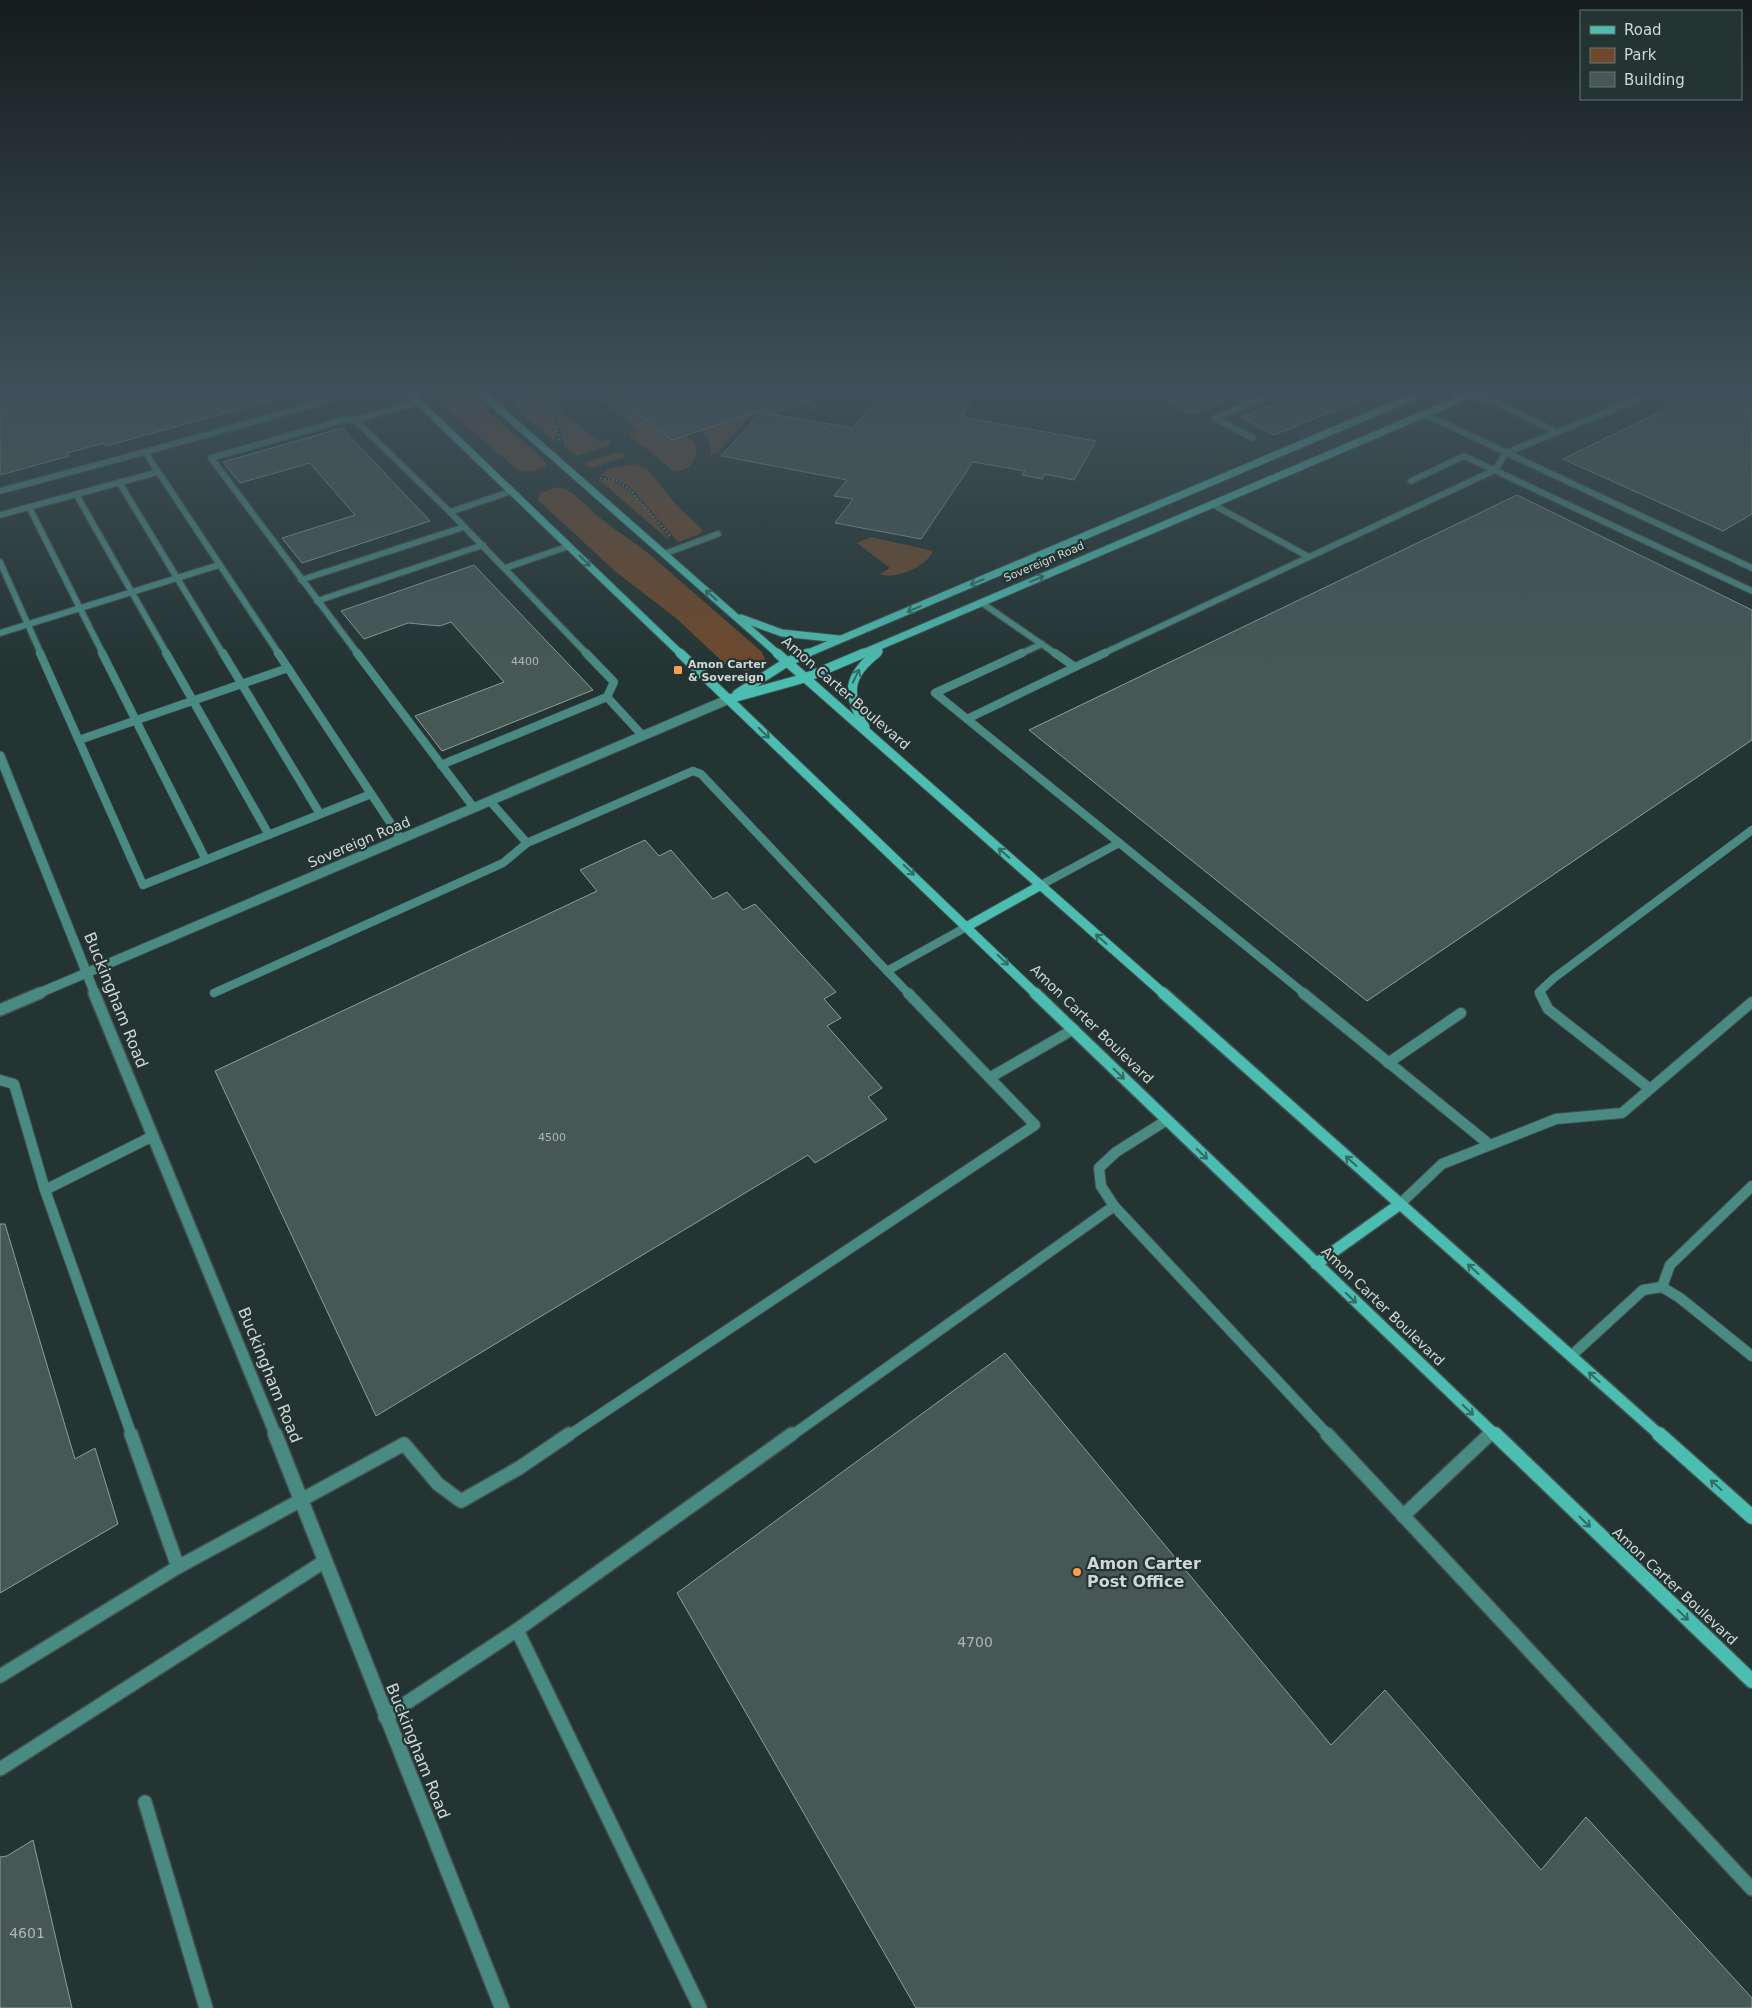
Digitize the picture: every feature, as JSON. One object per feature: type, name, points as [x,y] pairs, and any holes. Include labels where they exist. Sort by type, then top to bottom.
[{"type":"street","name":"Amon Carter Boulevard","points":[[506,486],[968,926],[1316,1264],[1752,1681]]},
{"type":"street","name":"Amon Carter Boulevard","points":[[586,486],[1752,1517]]},
{"type":"street","name":"Sovereign Road","points":[[729,699],[786,662],[1203,486]]},
{"type":"street","name":"Sovereign Road","points":[[0,1010],[729,699],[805,678],[1255,486]]},
{"type":"street","points":[[730,612],[758,626],[782,634],[842,639]]},
{"type":"street","points":[[871,736],[856,711],[851,693],[853,678],[864,662],[882,650],[928,626]]},
{"type":"street","name":"Buckingham Road","points":[[0,759],[86,974],[265,1408],[385,1717],[502,2008]]},
{"type":"street","points":[[968,926],[1041,886]]},
{"type":"street","points":[[1316,1264],[1400,1204]]},
{"type":"lane","points":[[0,491],[20,486]]},
{"type":"lane","points":[[0,515],[106,486]]},
{"type":"lane","points":[[121,486],[320,814]]},
{"type":"lane","points":[[167,486],[401,839]]},
{"type":"lane","points":[[231,486],[474,808]]},
{"type":"lane","points":[[423,486],[614,682],[607,697],[441,765]]},
{"type":"lane","points":[[967,719],[1461,486]]},
{"type":"lane","points":[[1528,486],[1752,591]]},
{"type":"lane","points":[[1577,486],[1752,568]]},
{"type":"lane","points":[[450,512],[512,491]]},
{"type":"lane","points":[[76,494],[130,593],[269,835]]},
{"type":"lane","points":[[1212,504],[1309,557]]},
{"type":"lane","points":[[29,507],[206,860]]},
{"type":"lane","points":[[301,580],[464,527]]},
{"type":"lane","points":[[664,554],[718,534]]},
{"type":"lane","points":[[317,601],[482,545]]},
{"type":"lane","points":[[505,568],[569,546]]},
{"type":"lane","points":[[0,562],[143,885],[371,794]]},
{"type":"lane","points":[[0,633],[219,564]]},
{"type":"lane","points":[[982,603],[1075,667]]},
{"type":"lane","points":[[1042,644],[935,693],[1490,1146]]},
{"type":"lane","points":[[79,740],[288,668]]},
{"type":"lane","points":[[607,697],[643,736]]},
{"type":"lane","points":[[0,1676],[178,1568],[404,1444],[438,1484],[461,1501],[519,1468],[1034,1125],[991,1077],[887,971],[701,774],[693,771],[527,843],[503,863],[214,993]]},
{"type":"lane","points":[[490,801],[527,843]]},
{"type":"lane","points":[[1650,1089],[1548,1009],[1538,992],[1752,830]]},
{"type":"lane","points":[[1041,886],[1118,843]]},
{"type":"lane","points":[[887,971],[968,926]]},
{"type":"lane","points":[[1400,1204],[1442,1164],[1556,1119],[1622,1113],[1752,1002]]},
{"type":"lane","points":[[1388,1063],[1461,1012]]},
{"type":"lane","points":[[991,1077],[1074,1030]]},
{"type":"lane","points":[[0,1080],[14,1084],[45,1190],[178,1568]]},
{"type":"lane","points":[[1167,1120],[1116,1152],[1099,1168],[1101,1186],[1114,1206],[1752,1889]]},
{"type":"lane","points":[[45,1190],[153,1136]]},
{"type":"lane","points":[[1662,1288],[1670,1265],[1752,1186]]},
{"type":"lane","points":[[385,1717],[517,1630],[1114,1206]]},
{"type":"lane","points":[[1571,1356],[1643,1290],[1662,1288],[1680,1298],[1752,1356]]},
{"type":"lane","points":[[1403,1516],[1492,1433]]},
{"type":"lane","points":[[0,1769],[324,1560]]},
{"type":"lane","points":[[517,1630],[700,2008]]},
{"type":"lane","points":[[145,1802],[206,2008]]},
{"type":"path","points":[[624,486],[631,491],[674,542]]},
{"type":"green space","points":[[606,486],[621,486],[629,492],[649,512],[670,541]]},
{"type":"green space","points":[[627,486],[661,486],[678,507],[702,531],[700,534],[678,542]]},
{"type":"green space","points":[[557,487],[574,494],[597,516],[648,553],[762,652],[765,660],[759,668],[746,671],[735,669],[725,664],[676,618],[616,572],[538,500],[540,493]]},
{"type":"green space","points":[[871,537],[933,551],[924,562],[910,571],[894,575],[880,574],[890,568],[857,543]]},
{"type":"building","points":[[330,486],[397,486],[430,521],[302,563],[282,538],[355,515]]},
{"type":"building","points":[[842,486],[957,486],[921,539],[835,523],[853,499],[834,496]]},
{"type":"building","points":[[1622,486],[1752,486],[1752,514],[1723,531]]},
{"type":"building","points":[[1517,495],[1752,610],[1752,740],[1367,1001],[1029,730]]},
{"type":"building","points":[[474,565],[593,690],[442,751],[415,716],[504,682],[451,622],[440,626],[408,623],[364,639],[341,611]]},
{"type":"building","points":[[645,840],[659,856],[671,850],[713,899],[727,892],[743,910],[755,904],[836,992],[824,999],[841,1018],[827,1026],[882,1088],[868,1097],[887,1119],[815,1163],[808,1155],[376,1416],[215,1071],[597,891],[580,870]]},
{"type":"building","points":[[0,1224],[5,1224],[75,1459],[95,1448],[118,1524],[0,1593]]},
{"type":"building","points":[[1005,1353],[1331,1745],[1385,1690],[1541,1870],[1586,1817],[1752,1998],[1752,2008],[916,2008],[677,1593]]},
{"type":"building","points":[[33,1840],[72,2008],[0,2008],[0,1857],[7,1856]]},
{"type":"place","name":"Amon Carter & Sovereign","points":[[678,670]]},
{"type":"place","name":"Amon Carter Post Office","points":[[1077,1572]]}]
